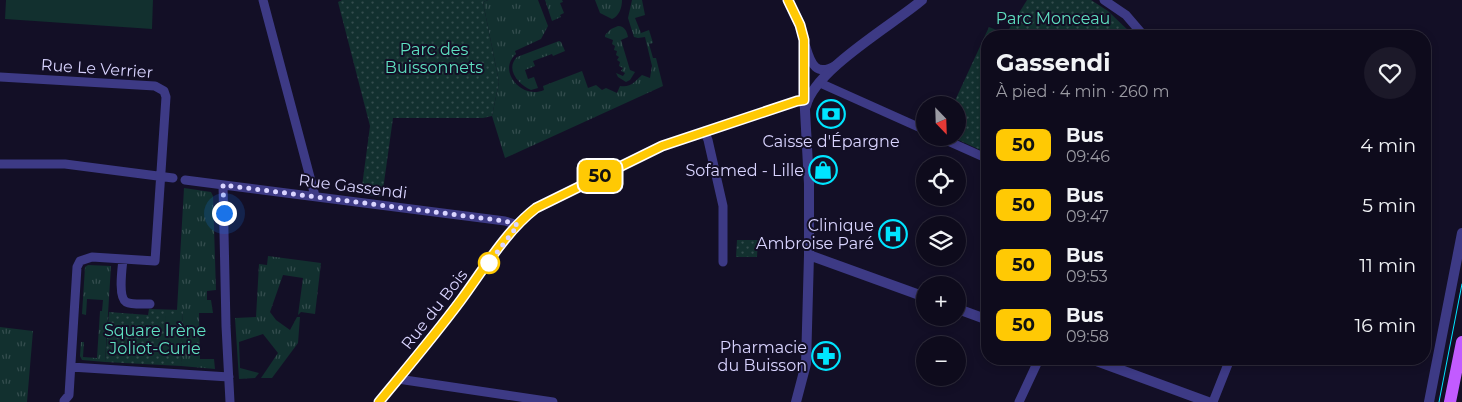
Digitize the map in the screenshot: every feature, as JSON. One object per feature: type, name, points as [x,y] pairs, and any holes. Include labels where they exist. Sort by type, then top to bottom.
[{"type":"main road","points":[[1450,402],[1462,342]]},
{"type":"main road","points":[[1457,402],[1462,377]]},
{"type":"street","points":[[263,0],[315,196]]},
{"type":"street","points":[[788,0],[803,33],[805,45],[809,254],[805,372],[796,402]]},
{"type":"street","points":[[805,45],[812,63],[818,69],[828,69],[922,0]]},
{"type":"street","points":[[1104,0],[1126,15],[1139,30]]},
{"type":"street","points":[[806,103],[820,83],[842,60]]},
{"type":"street","name":"Rue Le Verrier","points":[[0,77],[158,87],[164,91],[166,100],[161,176]]},
{"type":"street","points":[[820,83],[916,126]]},
{"type":"street","name":"Rue du Bois","points":[[379,402],[459,303],[518,225],[529,213],[546,201],[662,146],[797,101],[806,103]]},
{"type":"street","points":[[704,131],[723,206],[723,262]]},
{"type":"street","points":[[960,146],[981,155]]},
{"type":"street","points":[[0,164],[64,164],[173,178]]},
{"type":"street","points":[[64,401],[69,395],[78,264],[80,260],[88,258],[155,261],[161,176]]},
{"type":"street","name":"Rue Gassendi","points":[[185,180],[505,221],[518,225]]},
{"type":"street","points":[[223,185],[230,402]]},
{"type":"street","points":[[1429,402],[1462,233]]},
{"type":"street","points":[[809,254],[916,294]]},
{"type":"street","points":[[123,259],[121,293],[124,300],[129,303],[150,304]]},
{"type":"street","points":[[966,312],[981,317]]},
{"type":"street","points":[[1019,402],[1036,365]]},
{"type":"street","points":[[1107,365],[1208,402]]},
{"type":"street","points":[[1213,402],[1228,365]]},
{"type":"street","points":[[71,367],[229,377]]},
{"type":"street","points":[[398,379],[553,402]]},
{"type":"green space","points":[[6,0],[153,0],[152,29],[5,19]]},
{"type":"green space","name":"Parc des Buissonnets","points":[[342,0],[488,0],[483,2],[499,82],[492,116],[483,118],[393,118],[382,197],[361,194],[370,126],[338,2]]},
{"type":"green space","points":[[488,0],[538,0],[548,26],[541,39],[515,51],[516,54],[509,68],[514,82],[520,87],[527,91],[535,92],[544,90],[543,86],[582,71],[588,88],[596,85],[602,90],[606,88],[617,93],[620,86],[630,85],[642,75],[650,78],[652,66],[645,37],[634,37],[628,18],[632,0],[642,0],[645,15],[635,18],[641,33],[649,30],[653,43],[649,44],[653,58],[656,58],[663,86],[505,158],[492,116],[499,82],[483,2]]},
{"type":"green space","points":[[545,0],[562,0],[563,2],[560,3],[564,13],[560,15],[561,17],[552,21]]},
{"type":"green space","points":[[595,0],[622,0],[621,9],[617,16],[612,19],[600,13]]},
{"type":"green space","name":"Parc Monceau","points":[[1027,0],[1091,0],[1108,11],[1128,30],[1008,30]]},
{"type":"green space","points":[[618,26],[624,28],[627,33],[628,37],[621,40],[630,70],[635,72],[630,80],[626,82],[618,77],[616,73],[623,76],[625,73],[621,71],[623,68],[619,66],[620,62],[617,60],[619,57],[616,55],[617,51],[614,50],[613,40],[605,37],[611,29]]},
{"type":"green space","points":[[559,41],[565,51],[533,61],[535,66],[525,70],[528,79],[534,77],[538,88],[531,90],[522,84],[515,76],[512,66],[517,57]]},
{"type":"green space","name":"Parc Monceau","points":[[981,44],[981,150],[966,143],[966,96],[957,96]]},
{"type":"green space","points":[[184,188],[211,192],[213,196],[216,290],[207,291],[207,300],[211,300],[213,313],[199,313],[200,359],[214,359],[215,369],[181,366],[183,310],[177,310]]},
{"type":"green space","points":[[737,240],[758,240],[757,257],[736,257]]},
{"type":"green space","points":[[268,256],[321,263],[315,314],[301,312],[298,315],[303,278],[283,275],[270,312],[276,320],[290,330],[297,317],[300,317],[298,343],[272,378],[261,378],[278,353],[263,334],[239,342],[240,368],[259,373],[255,378],[239,379],[235,318],[256,317],[259,264],[267,265]]},
{"type":"green space","points":[[88,265],[111,266],[105,362],[82,360],[80,356],[81,342],[84,342],[83,357],[97,358],[100,311],[102,311],[103,300],[87,299],[86,315],[82,314],[85,267]]},
{"type":"green space","name":"Square Irène Joliot-Curie","points":[[149,309],[183,310],[181,366],[105,362],[109,312],[148,315]]},
{"type":"green space","points":[[166,316],[182,316],[181,350],[164,350]]},
{"type":"green space","points":[[0,327],[33,331],[27,402],[0,402]]},
{"type":"tram line","points":[[1439,402],[1462,284]]},
{"type":"bus line","name":"50","points":[[379,402],[459,303],[506,238],[536,208],[546,201],[674,141],[804,100],[805,45],[800,25],[788,0]]},
{"type":"place","name":"Caisse d'Épargne","points":[[831,114]]},
{"type":"place","name":"Sofamed - Lille","points":[[823,170]]},
{"type":"place","name":"Clinique Ambroise Paré","points":[[893,234]]},
{"type":"place","name":"Pharmacie du Buisson","points":[[826,356]]},
{"type":"route","points":[[224,213],[223,185],[505,221],[518,225],[506,238],[489,263]]}]
